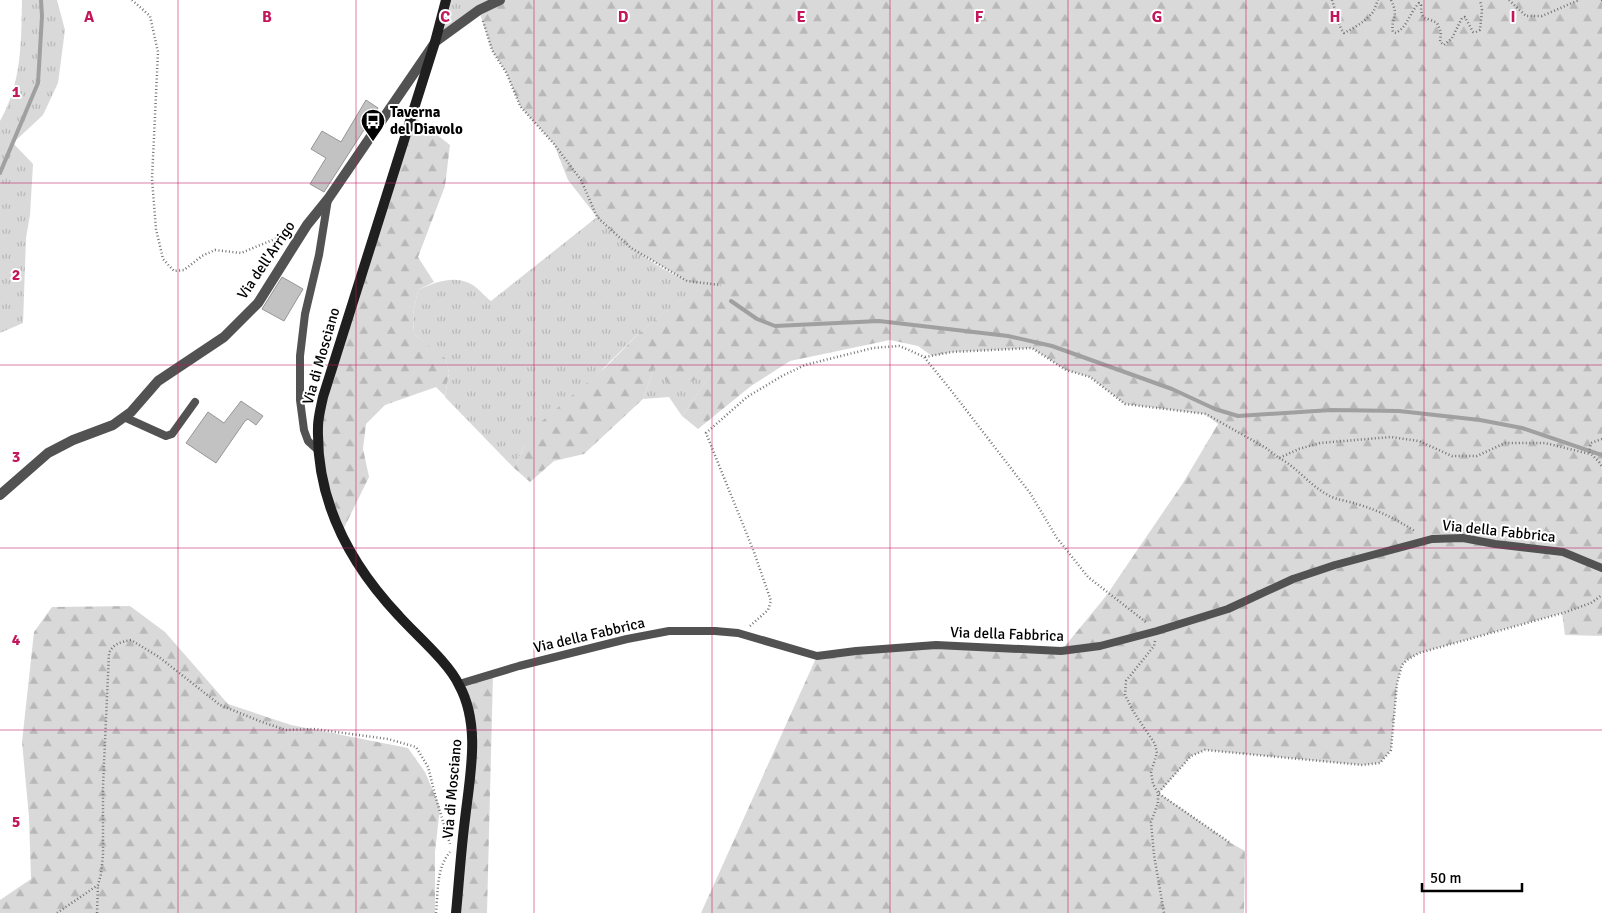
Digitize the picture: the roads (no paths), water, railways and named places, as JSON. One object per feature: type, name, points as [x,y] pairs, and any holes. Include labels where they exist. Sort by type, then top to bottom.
[{"type":"main road","name":"Via di Mosciano","points":[[446,0],[435,42],[323,397],[318,425],[320,473],[333,518],[358,566],[379,595],[444,664],[459,684],[469,712],[472,729],[470,782],[456,913]]},
{"type":"street","name":"Via dell'Arrigo","points":[[0,495],[48,453],[73,440],[113,425],[131,412],[158,381],[224,337],[258,303],[307,225],[328,199],[435,42],[479,10],[500,0]]},
{"type":"lane","points":[[319,451],[308,440],[304,430],[300,400],[300,356],[305,314],[319,255],[328,199]]},
{"type":"lane","points":[[124,417],[166,436],[172,434],[195,402]]},
{"type":"lane","name":"Via della Fabbrica","points":[[459,684],[519,666],[627,638],[669,631],[738,633],[817,656],[856,650],[936,645],[1061,651],[1100,646],[1228,609],[1294,580],[1336,565],[1432,539],[1463,538],[1495,544],[1563,552],[1602,568]]},
{"type":"waterway","points":[[0,173],[38,83],[42,16],[41,0]]},
{"type":"waterway","points":[[731,301],[757,319],[775,326],[879,321],[1008,336],[1052,346],[1172,389],[1215,409],[1238,416],[1331,410],[1399,411],[1480,420],[1522,428],[1602,455]]},
{"type":"place","name":"Taverna del Diavolo","points":[[373,142]]}]
